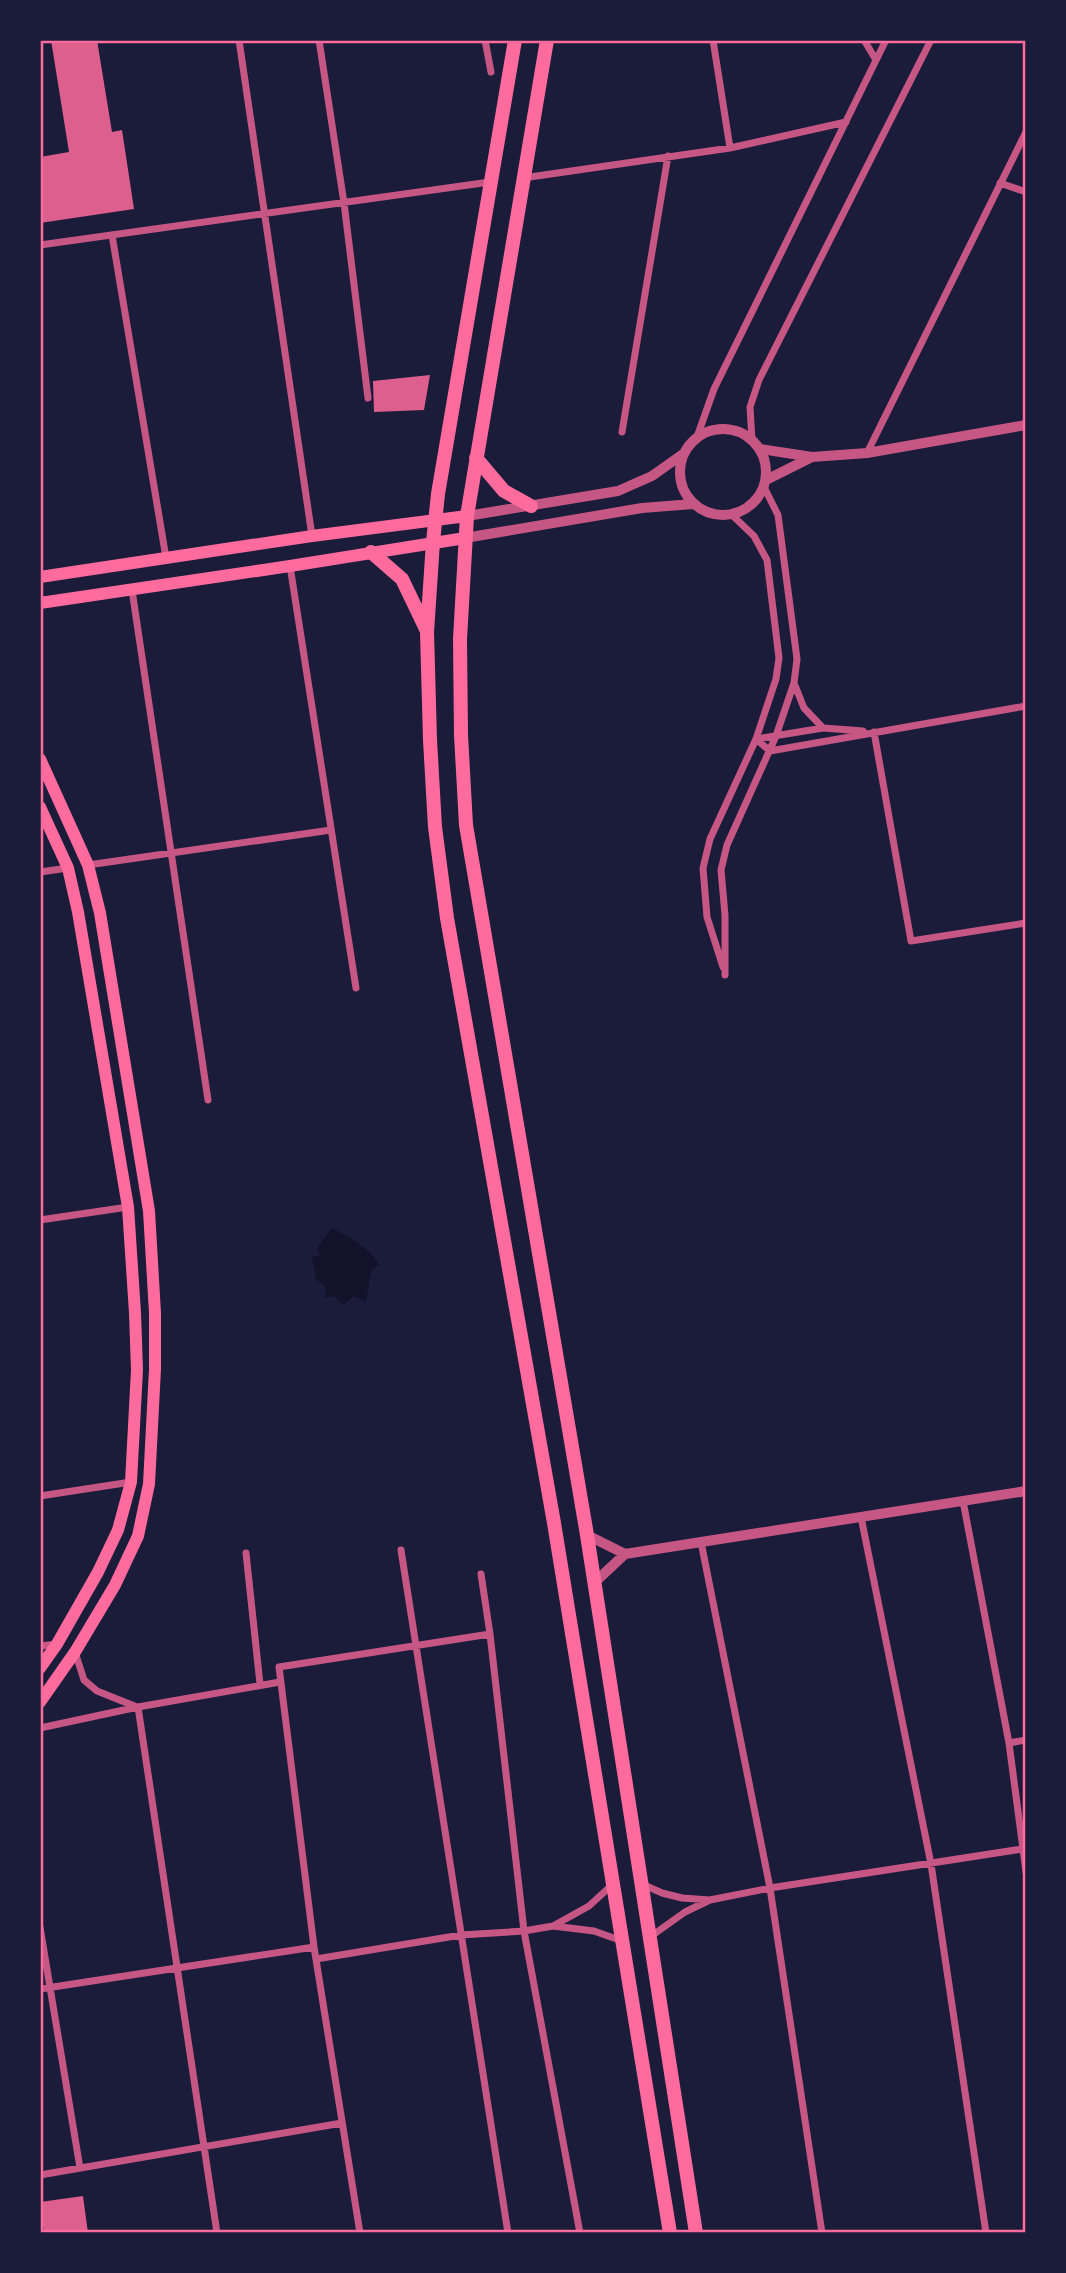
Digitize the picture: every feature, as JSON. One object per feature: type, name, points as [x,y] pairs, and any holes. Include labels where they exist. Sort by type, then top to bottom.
[{"type":"main road","points":[[514,40],[435,521],[427,632],[435,827],[447,918],[554,1523],[670,2233]]},
{"type":"main road","points":[[547,40],[467,516],[460,639],[466,825],[587,1535],[696,2233]]},
{"type":"main road","points":[[476,458],[504,491],[531,506]]},
{"type":"main road","points":[[40,577],[312,536],[467,516]]},
{"type":"main road","points":[[40,603],[465,538]]},
{"type":"main road","points":[[371,552],[402,579],[427,632]]},
{"type":"main road","points":[[40,759],[88,865],[100,913],[149,1211],[155,1313],[149,1484],[138,1536],[115,1585],[75,1652],[40,1702]]},
{"type":"main road","points":[[40,807],[68,868],[78,912],[128,1207],[137,1370],[131,1482],[118,1530],[98,1572],[57,1644],[40,1668]]},
{"type":"street","points":[[239,40],[312,536]]},
{"type":"street","points":[[319,40],[344,203],[368,398]]},
{"type":"street","points":[[485,40],[491,72]]},
{"type":"street","points":[[713,40],[730,148]]},
{"type":"street","points":[[864,40],[876,60]]},
{"type":"street","points":[[467,516],[618,491],[652,476],[683,454],[697,437],[714,389],[886,40]]},
{"type":"street","points":[[732,515],[754,536],[767,560],[779,659],[776,678],[755,739],[710,839],[703,869],[707,917],[725,975],[725,915],[721,870],[727,845],[776,736],[794,683],[797,659],[778,515],[765,484],[750,407],[759,380],[931,40]]},
{"type":"street","points":[[523,178],[730,148],[846,122]]},
{"type":"street","points":[[867,453],[1026,132]]},
{"type":"street","points":[[622,432],[668,156]]},
{"type":"street","points":[[40,245],[490,182]]},
{"type":"street","points":[[1000,183],[1026,192]]},
{"type":"street","points":[[112,235],[166,558]]},
{"type":"street","points":[[697,437],[715,429],[735,430],[756,444],[812,457],[867,453],[1026,425]]},
{"type":"street","points":[[683,454],[680,481],[693,504],[711,515],[732,515],[751,505],[757,500],[765,484],[812,457]]},
{"type":"street","points":[[465,538],[642,508],[693,504]]},
{"type":"street","points":[[290,566],[356,988]]},
{"type":"street","points":[[132,590],[208,1100]]},
{"type":"street","points":[[794,683],[804,708],[823,728]]},
{"type":"street","points":[[755,739],[770,751],[1025,708]]},
{"type":"street","points":[[755,739],[823,728],[874,732]]},
{"type":"street","points":[[874,732],[911,941],[1026,923]]},
{"type":"street","points":[[88,865],[331,830]]},
{"type":"street","points":[[40,872],[68,868]]},
{"type":"street","points":[[40,1220],[128,1207]]},
{"type":"street","points":[[40,1496],[131,1482]]},
{"type":"street","points":[[594,1583],[625,1554],[1026,1491]]},
{"type":"street","points":[[963,1501],[1009,1743],[1026,1872]]},
{"type":"street","points":[[861,1517],[931,1864],[986,2233]]},
{"type":"street","points":[[587,1535],[625,1554]]},
{"type":"street","points":[[701,1542],[770,1888],[822,2233]]},
{"type":"street","points":[[401,1550],[508,2233]]},
{"type":"street","points":[[246,1553],[260,1684]]},
{"type":"street","points":[[481,1574],[491,1634],[524,1931],[580,2233]]},
{"type":"street","points":[[360,2233],[314,1947],[279,1667],[491,1634]]},
{"type":"street","points":[[40,1646],[57,1644]]},
{"type":"street","points":[[75,1652],[84,1680],[97,1691],[138,1707]]},
{"type":"street","points":[[40,1728],[138,1707],[280,1682]]},
{"type":"street","points":[[138,1707],[217,2233]]},
{"type":"street","points":[[1009,1743],[1026,1740]]},
{"type":"street","points":[[650,1937],[685,1912],[710,1900],[770,1888],[1022,1849]]},
{"type":"street","points":[[552,1926],[589,1906],[612,1884]]},
{"type":"street","points":[[642,1884],[682,1898],[710,1900]]},
{"type":"street","points":[[316,1959],[461,1935],[524,1931],[552,1926],[594,1931],[622,1941]]},
{"type":"street","points":[[40,1927],[80,2168]]},
{"type":"street","points":[[40,1989],[314,1947]]},
{"type":"street","points":[[40,2175],[342,2123]]},
{"type":"shaded area","points":[[332,1228],[370,1253],[380,1265],[371,1270],[366,1302],[354,1296],[343,1305],[335,1296],[325,1298],[326,1288],[316,1279],[312,1256],[320,1256],[317,1248]]},
{"type":"building","points":[[51,40],[97,40],[112,132],[122,130],[134,209],[40,223],[40,157],[69,152]]},
{"type":"building","points":[[430,375],[424,410],[374,412],[373,381]]},
{"type":"building","points":[[83,2196],[88,2233],[44,2233],[40,2202]]}]
